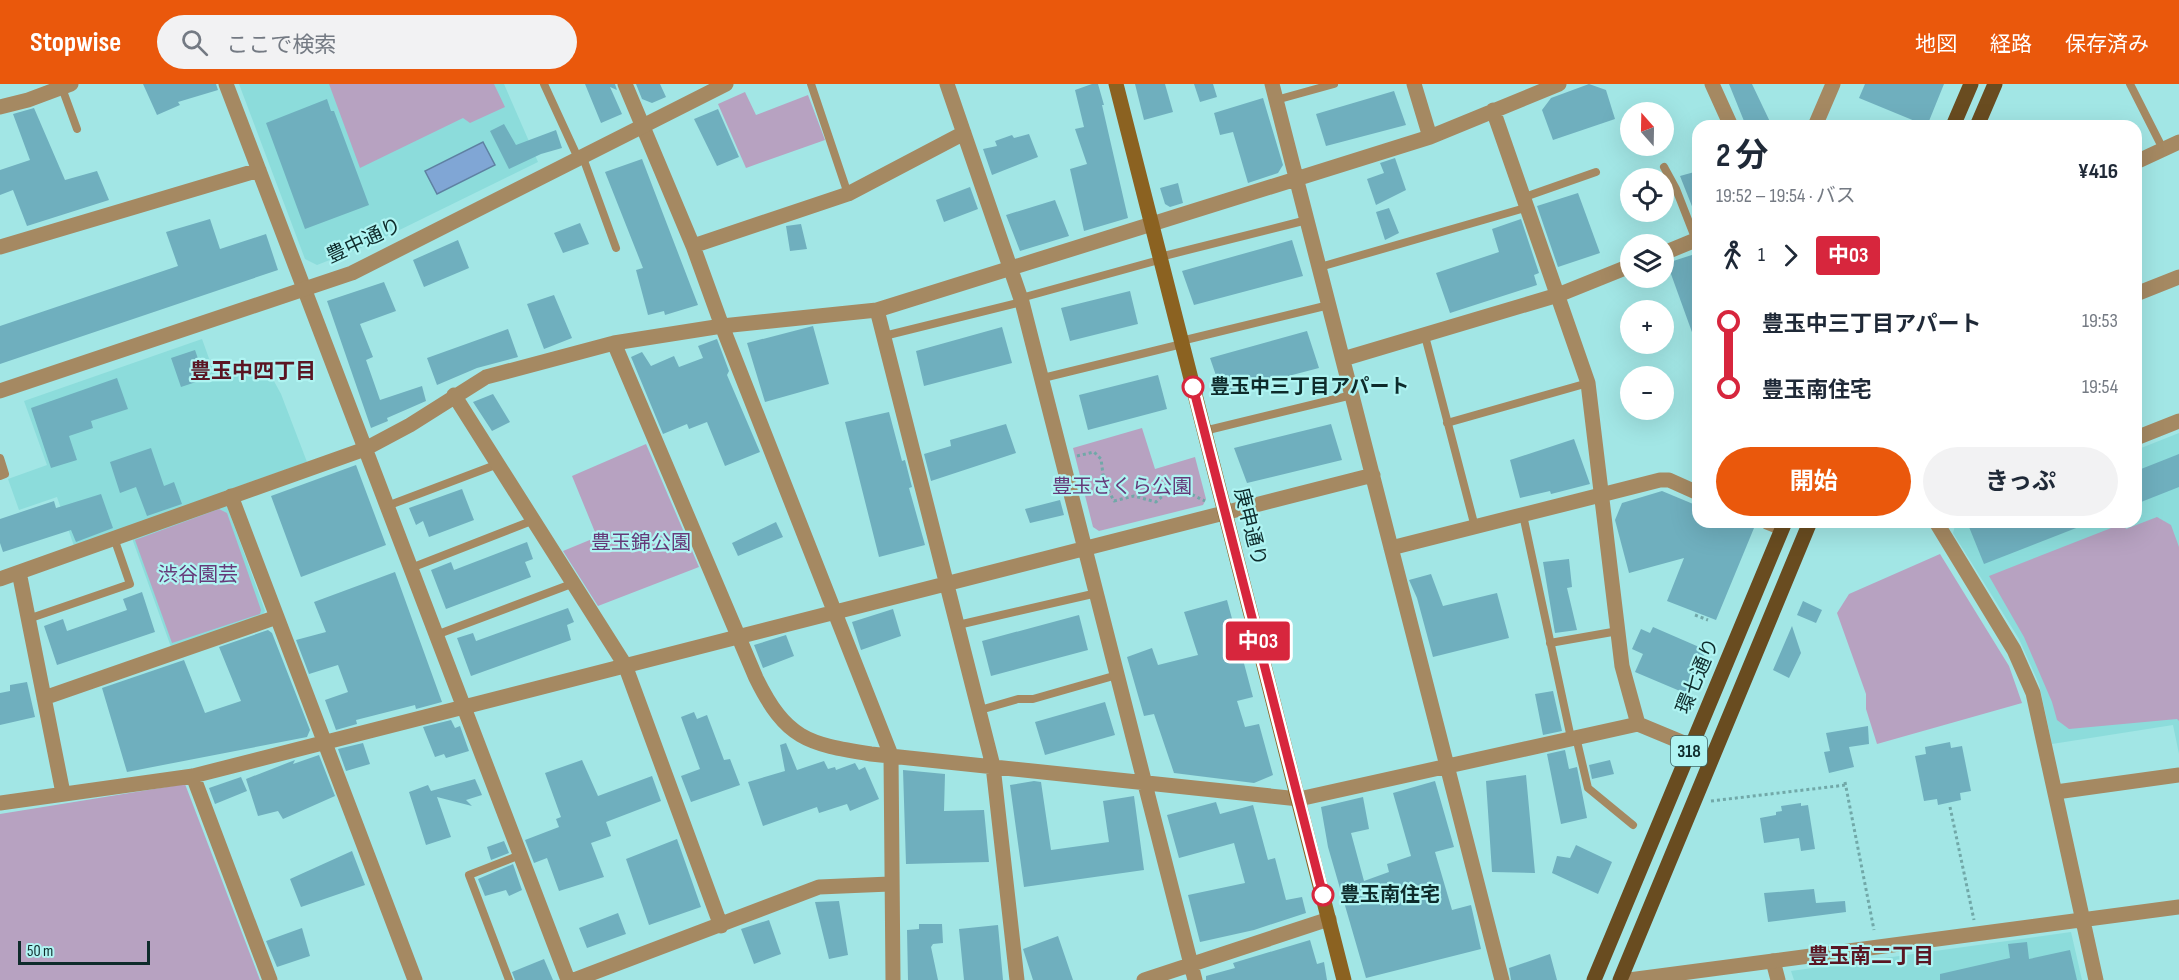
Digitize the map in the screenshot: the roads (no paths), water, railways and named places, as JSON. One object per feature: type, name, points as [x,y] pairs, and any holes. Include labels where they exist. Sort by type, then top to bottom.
[{"type":"main road","name":"庚申通り","points":[[1116,84],[1150,225],[1182,342],[1344,980]]},
{"type":"main road","points":[[1956,120],[1971,84]]},
{"type":"main road","points":[[1980,120],[1995,84]]},
{"type":"main road","name":"環七通り","points":[[1594,980],[1783,528]]},
{"type":"main road","name":"318","points":[[1620,980],[1808,528]]},
{"type":"street","points":[[226,84],[568,980]]},
{"type":"street","points":[[625,84],[645,126],[693,246],[722,326],[891,755],[890,884],[893,980]]},
{"type":"street","name":"豊中通り","points":[[0,391],[352,273],[726,84]]},
{"type":"street","points":[[947,84],[1012,268],[1043,378],[1195,980]]},
{"type":"street","points":[[1272,84],[1502,980]]},
{"type":"street","points":[[1414,84],[1430,137]]},
{"type":"street","points":[[0,579],[365,449],[410,425],[454,395],[486,377],[614,343],[722,326],[877,310],[1430,137],[1559,84]]},
{"type":"street","points":[[1712,84],[1728,120]]},
{"type":"street","points":[[1818,120],[1833,84]]},
{"type":"street","points":[[0,107],[67,86]]},
{"type":"street","points":[[1493,110],[1588,383],[1604,495],[1622,666],[1638,724]]},
{"type":"street","points":[[693,246],[848,194],[964,133]]},
{"type":"street","points":[[2142,159],[2179,142]]},
{"type":"street","points":[[0,248],[259,170]]},
{"type":"street","points":[[1674,249],[1692,242]]},
{"type":"street","points":[[1343,359],[1558,295],[1620,270]]},
{"type":"street","points":[[2142,292],[2179,277]]},
{"type":"street","points":[[877,310],[993,766],[1017,980]]},
{"type":"street","points":[[614,343],[769,705],[782,722],[802,738],[830,747],[891,755],[1299,799],[1638,724],[1691,746]]},
{"type":"street","points":[[454,395],[625,665],[721,926]]},
{"type":"street","points":[[2142,436],[2179,421]]},
{"type":"street","points":[[0,803],[192,776],[1372,475]]},
{"type":"street","points":[[1391,548],[1665,479],[1692,490]]},
{"type":"street","points":[[231,496],[415,980]]},
{"type":"street","points":[[1940,528],[2025,670],[2033,693],[2096,980]]},
{"type":"street","points":[[19,572],[63,793]]},
{"type":"street","points":[[44,698],[277,617]]},
{"type":"street","points":[[2056,792],[2179,775]]},
{"type":"street","points":[[192,776],[270,980]]},
{"type":"street","points":[[574,980],[819,887],[890,884]]},
{"type":"street","points":[[1629,980],[2179,907]]},
{"type":"street","points":[[1144,980],[1329,919]]},
{"type":"street","points":[[1773,961],[1778,980]]},
{"type":"lane","points":[[544,84],[580,156],[616,248]]},
{"type":"lane","points":[[812,84],[848,194]]},
{"type":"lane","points":[[1276,100],[1334,84]]},
{"type":"lane","points":[[2130,84],[2163,149]]},
{"type":"lane","points":[[67,86],[77,129]]},
{"type":"lane","points":[[1664,167],[1692,228]]},
{"type":"lane","points":[[1320,267],[1524,203],[1596,172]]},
{"type":"lane","points":[[884,336],[1307,220]]},
{"type":"lane","points":[[1043,378],[1329,305]]},
{"type":"lane","points":[[1425,336],[1475,527]]},
{"type":"lane","points":[[1448,423],[1588,383]]},
{"type":"lane","points":[[1204,431],[1352,395]]},
{"type":"lane","points":[[0,458],[5,474],[0,476]]},
{"type":"lane","points":[[387,506],[498,464]]},
{"type":"lane","points":[[1523,515],[1550,643],[1588,788],[1633,825]]},
{"type":"lane","points":[[411,568],[534,520]]},
{"type":"lane","points":[[28,619],[130,584],[114,538]]},
{"type":"lane","points":[[436,635],[573,583]]},
{"type":"lane","points":[[958,625],[1098,592]]},
{"type":"lane","points":[[1550,643],[1618,631]]},
{"type":"lane","points":[[980,710],[1018,699],[1033,699],[1118,675]]},
{"type":"lane","points":[[509,980],[469,875],[520,855]]},
{"type":"place","name":"豊玉中三丁目アパート","points":[[1193,387]]},
{"type":"place","name":"豊玉南住宅","points":[[1323,895]]},
{"type":"district","name":"豊玉中四丁目","points":[[253,371]]},
{"type":"district","name":"豊玉南二丁目","points":[[1871,956]]},
{"type":"park label","name":"豊玉さくら公園","points":[[1122,487]]},
{"type":"park label","name":"豊玉錦公園","points":[[641,543]]},
{"type":"park label","name":"渋谷園芸","points":[[198,575]]}]
